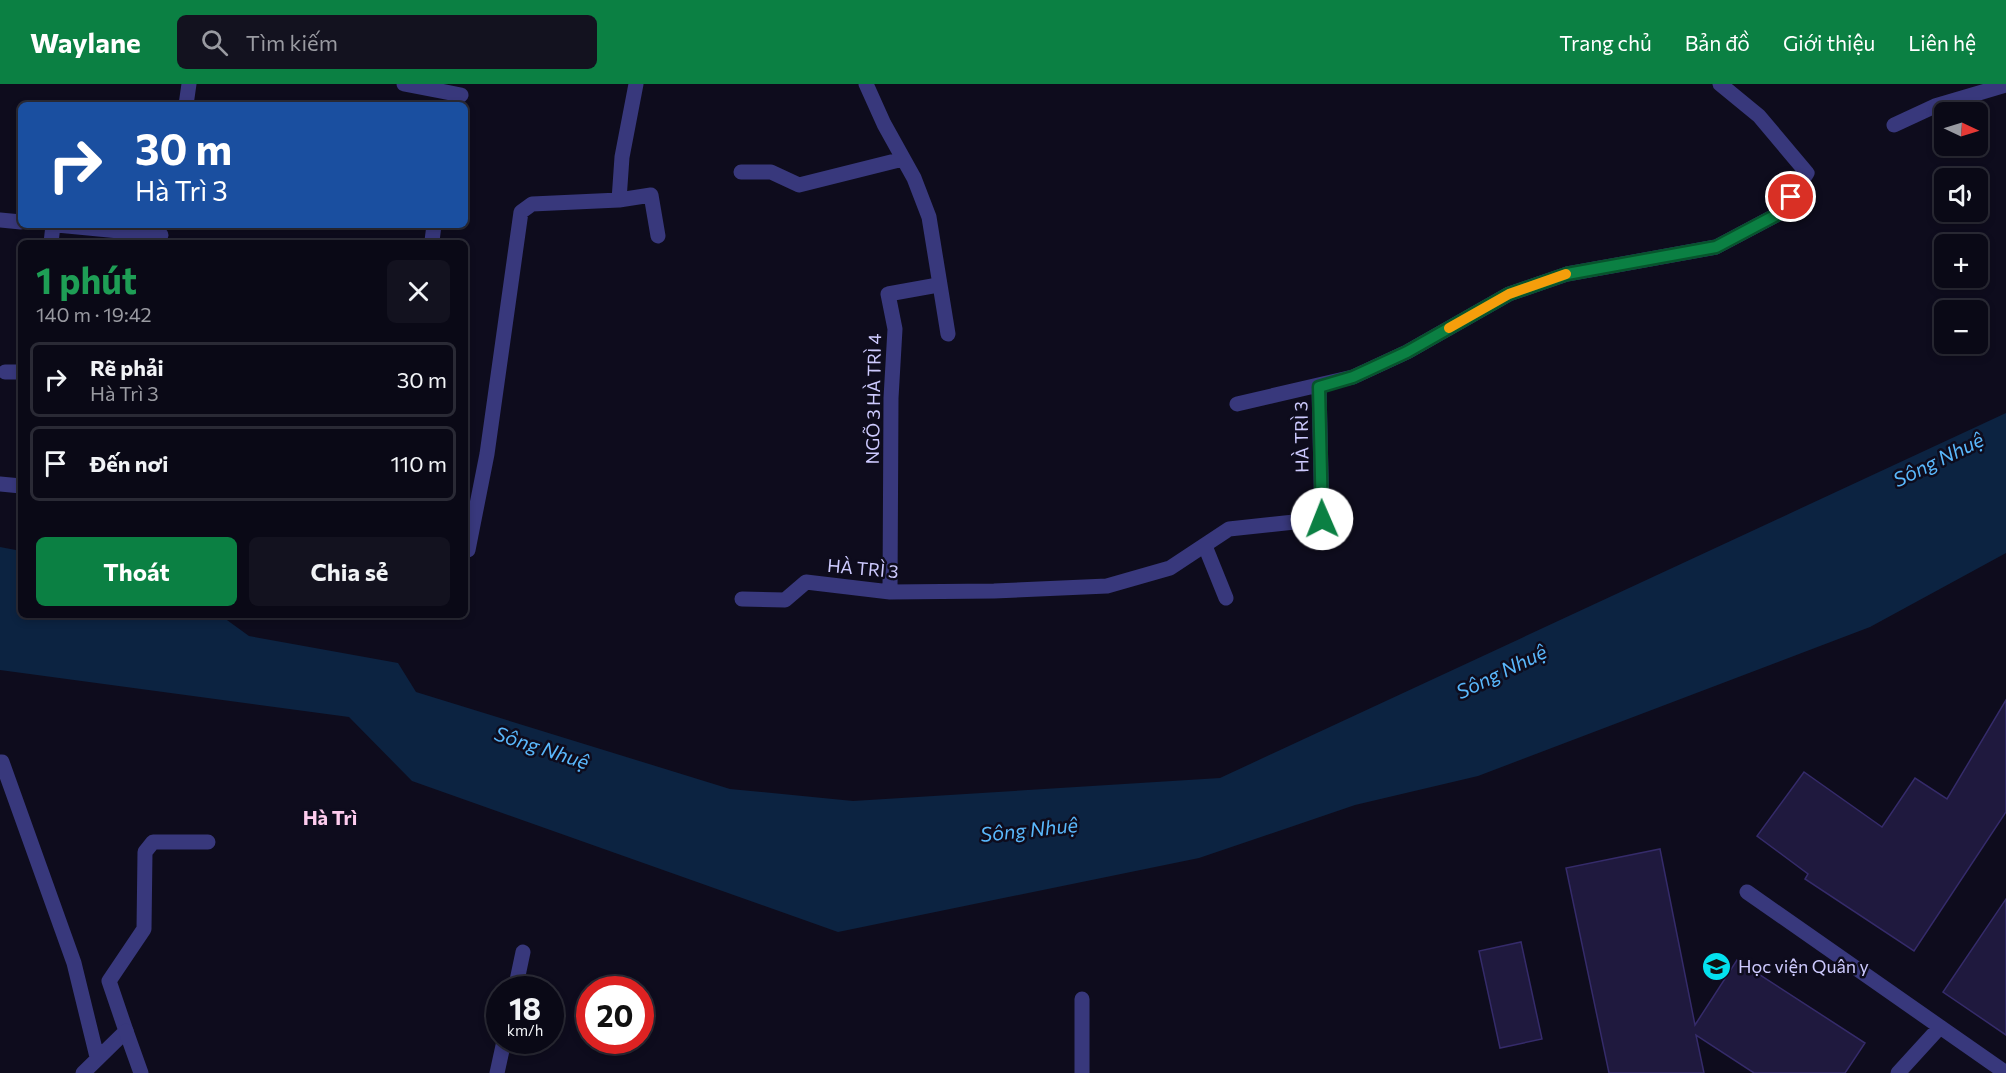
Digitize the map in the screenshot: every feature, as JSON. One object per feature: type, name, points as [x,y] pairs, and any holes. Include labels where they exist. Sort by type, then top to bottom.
[{"type":"street","points":[[186,102],[189,84]]},
{"type":"street","points":[[404,84],[461,95]]},
{"type":"street","points":[[620,200],[622,158],[636,84]]},
{"type":"street","points":[[866,84],[929,217],[938,285],[948,334]]},
{"type":"street","name":"HÀ TRÌ 3","points":[[742,599],[785,600],[806,582],[890,592],[994,591],[1107,586],[1170,568],[1229,529],[1322,519],[1319,387],[1353,377],[1407,352],[1509,294],[1567,274],[1716,247],[1780,213],[1807,173],[1759,116],[1720,84]]},
{"type":"street","points":[[1894,125],[1935,106],[2006,85]]},
{"type":"street","points":[[741,172],[771,172],[799,185],[903,159]]},
{"type":"street","points":[[468,545],[487,454],[521,212],[532,204],[620,200],[651,195],[658,236]]},
{"type":"street","points":[[0,220],[18,222]]},
{"type":"street","points":[[90,228],[161,234]]},
{"type":"street","name":"NGÕ 3 HÀ TRÌ 4","points":[[890,592],[891,398],[895,329],[888,294],[938,285]]},
{"type":"street","points":[[5,372],[18,372]]},
{"type":"street","points":[[1237,404],[1319,387]]},
{"type":"street","points":[[0,484],[18,486]]},
{"type":"street","points":[[1204,546],[1226,598]]},
{"type":"street","points":[[0,762],[2,762],[74,963],[97,1057]]},
{"type":"street","points":[[141,1073],[109,981],[144,929],[145,852],[153,842],[208,842]]},
{"type":"street","points":[[1747,892],[2006,1073]]},
{"type":"street","points":[[517,976],[523,952]]},
{"type":"street","points":[[1082,999],[1082,1073]]},
{"type":"street","points":[[1898,1073],[1940,1027]]},
{"type":"street","points":[[83,1073],[97,1057],[126,1032]]},
{"type":"street","points":[[497,1073],[501,1054]]},
{"type":"water","name":"Sông Nhuệ","points":[[2006,413],[2006,553],[1870,627],[1478,776],[1355,805],[1199,858],[838,932],[412,781],[349,717],[0,670],[0,547],[18,550],[18,618],[224,618],[249,636],[398,663],[416,692],[730,789],[853,801],[1220,778]]},
{"type":"building","points":[[2006,700],[2006,812],[1914,951],[1805,879],[1808,874],[1757,836],[1804,772],[1882,827],[1915,778],[1947,799]]},
{"type":"building","points":[[1660,849],[1695,1025],[1737,960],[1865,1043],[1845,1073],[1754,1073],[1696,1035],[1704,1073],[1609,1073],[1566,868]]},
{"type":"building","points":[[2006,899],[2006,1035],[1943,992]]},
{"type":"building","points":[[1521,942],[1542,1039],[1500,1048],[1479,951]]},
{"type":"slow traffic","points":[[1449,328],[1509,294],[1566,274]]},
{"type":"place","name":"Học viện Quân y","points":[[1717,966]]},
{"type":"district","name":"Hà Trì","points":[[330,817]]},
{"type":"route","points":[[1322,519],[1319,387],[1353,377],[1407,352],[1509,294],[1567,274],[1716,247],[1780,213],[1791,197]]}]
